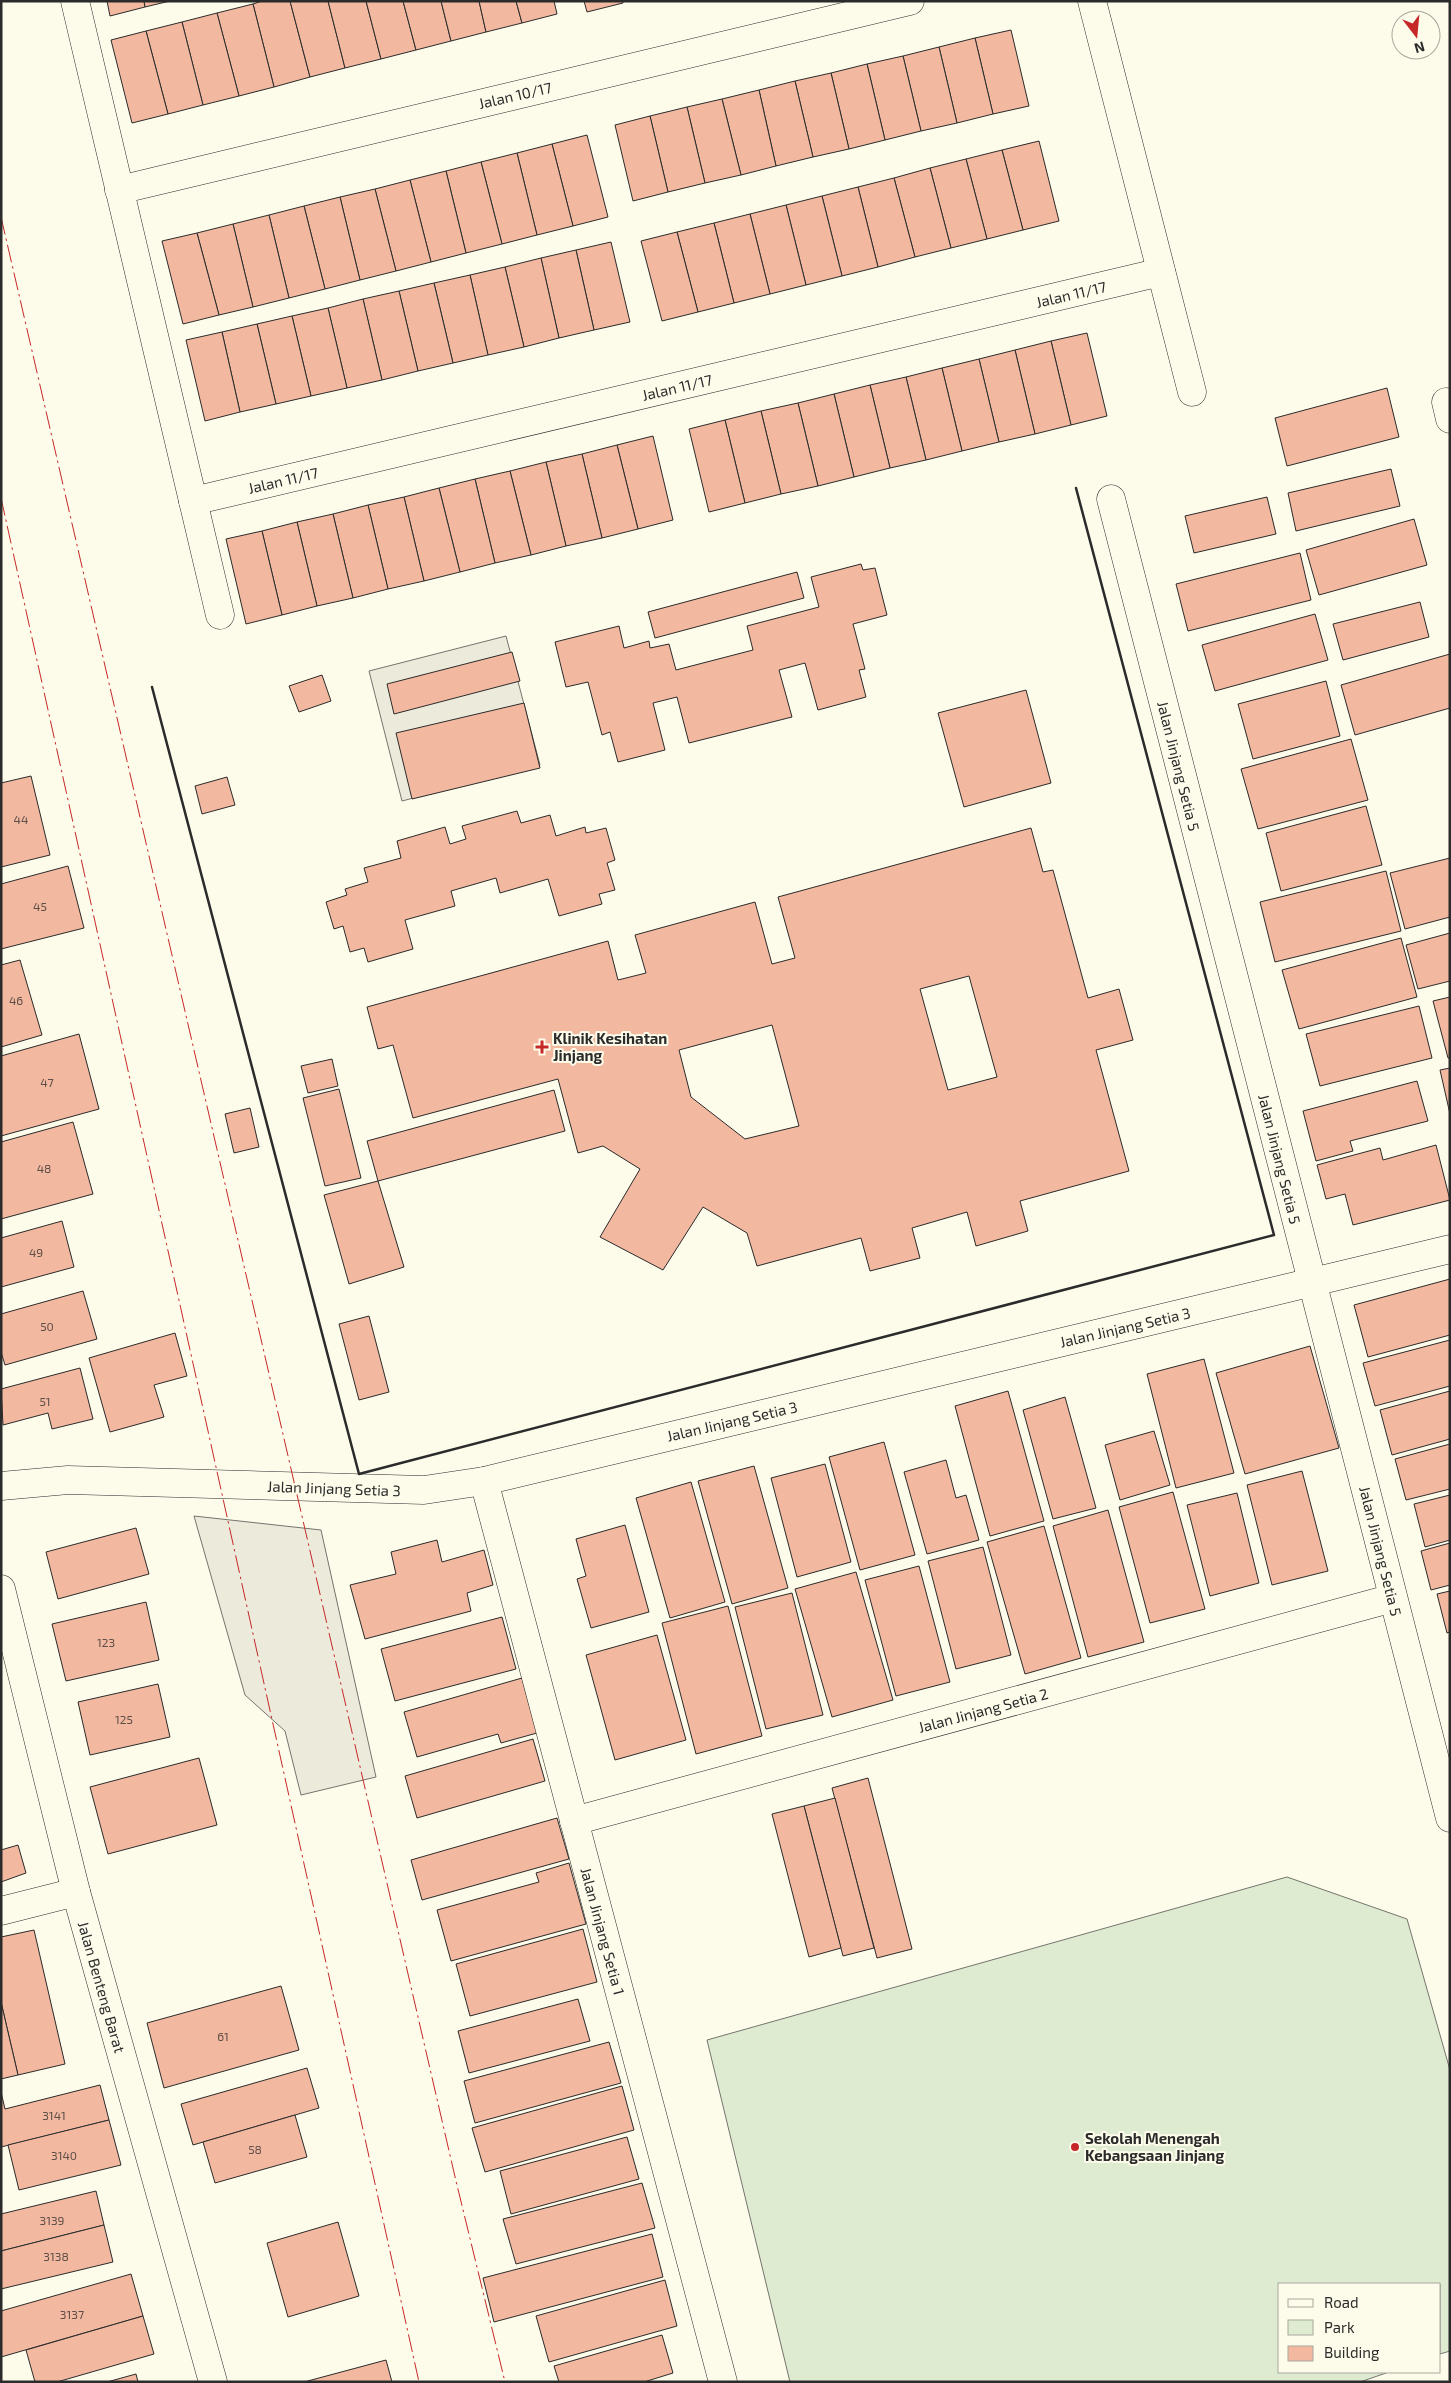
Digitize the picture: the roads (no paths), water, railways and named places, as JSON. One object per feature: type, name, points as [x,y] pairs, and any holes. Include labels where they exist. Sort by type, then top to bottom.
[{"type":"street","points":[[75,1],[220,615]]},
{"type":"street","name":"Jalan 10/17","points":[[119,190],[910,1]]},
{"type":"street","points":[[1092,1],[1192,392]]},
{"type":"street","name":"Jalan 11/17","points":[[193,501],[1161,272]]},
{"type":"street","name":"Jalan Jinjang Setia 5","points":[[1110,499],[1450,1818]]},
{"type":"street","name":"Jalan Jinjang Setia 3","points":[[1,1486],[68,1480],[424,1490],[484,1481],[1450,1250]]},
{"type":"street","name":"Jalan Jinjang Setia 1","points":[[484,1481],[723,2382]]},
{"type":"street","name":"Jalan Benteng Barat","points":[[1,1589],[76,1892],[213,2382]]},
{"type":"street","name":"Jalan Jinjang Setia 2","points":[[574,1821],[1393,1598]]},
{"type":"street","points":[[1,1911],[76,1892]]},
{"type":"place","name":"Klinik Kesihatan Jinjang","points":[[542,1047]]},
{"type":"place","name":"Sekolah Menengah Kebangsaan Jinjang","points":[[1075,2147]]}]
